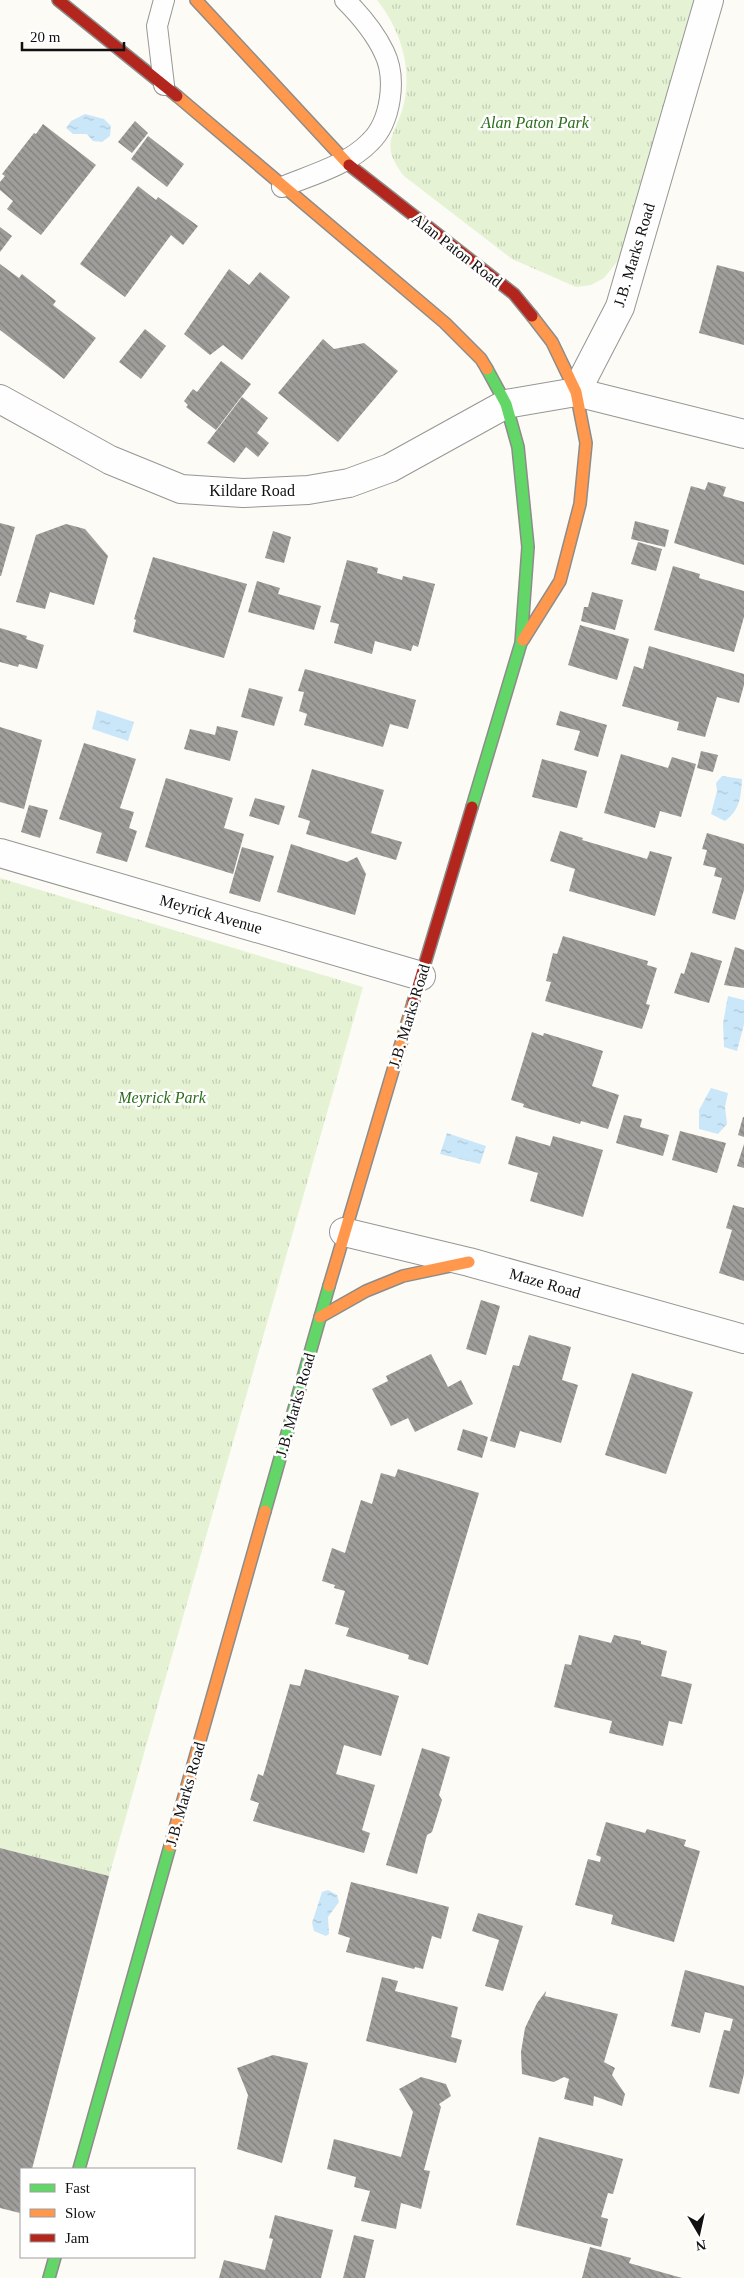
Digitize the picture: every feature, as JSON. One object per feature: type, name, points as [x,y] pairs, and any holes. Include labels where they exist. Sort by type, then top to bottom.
[{"type":"street","points":[[58,0],[164,85],[282,187],[446,324],[481,359],[506,404]]},
{"type":"street","name":"Alan Paton Road","points":[[196,0],[343,161],[514,294],[552,342],[576,392]]},
{"type":"street","name":"J.B. Marks Road","points":[[521,643],[560,581],[580,504],[586,443],[576,392],[620,307],[709,0]]},
{"type":"street","points":[[576,392],[744,434]]},
{"type":"street","name":"Kildare Road","points":[[0,399],[110,460],[181,489],[243,493],[308,490],[349,482],[390,468],[506,404],[576,392]]},
{"type":"street","name":"J.B. Marks Road","points":[[80,2168],[344,1232],[521,643],[528,546],[518,446],[506,404]]},
{"type":"street","name":"Meyrick Avenue","points":[[0,853],[421,976]]},
{"type":"street","name":"Maze Road","points":[[344,1232],[469,1262],[744,1339]]},
{"type":"street","points":[[320,1318],[366,1291],[403,1276],[469,1262]]},
{"type":"street","points":[[49,2278],[55,2258]]},
{"type":"lane","points":[[164,0],[157,26],[164,85]]},
{"type":"lane","points":[[282,187],[343,161],[370,142],[381,128],[389,106],[391,82],[385,53],[360,16],[345,0]]},
{"type":"green space","name":"Alan Paton Park","points":[[377,0],[697,0],[627,240],[617,262],[604,278],[591,285],[576,287],[512,259],[404,176],[396,164],[390,145],[405,98],[405,59],[392,22]]},
{"type":"green space","name":"Meyrick Park","points":[[0,878],[363,987],[109,1876],[0,1848]]},
{"type":"water","points":[[85,114],[104,119],[111,126],[110,136],[102,142],[93,141],[87,134],[73,134],[66,128],[71,121]]},
{"type":"water","points":[[97,710],[134,722],[128,741],[92,729]]},
{"type":"water","points":[[722,776],[742,779],[737,808],[725,821],[711,814],[717,791],[716,783]]},
{"type":"water","points":[[728,996],[744,1000],[744,1024],[737,1051],[724,1047],[723,1023]]},
{"type":"water","points":[[711,1088],[728,1093],[725,1107],[727,1124],[718,1134],[699,1129],[699,1110]]},
{"type":"water","points":[[447,1133],[486,1146],[480,1164],[440,1154]]},
{"type":"water","points":[[328,1890],[337,1895],[339,1902],[328,1917],[329,1934],[326,1936],[314,1931],[312,1923],[322,1892]]},
{"type":"building","points":[[135,121],[148,133],[132,153],[118,142]]},
{"type":"building","points":[[43,124],[96,165],[41,235],[7,209],[13,201],[0,190],[0,182],[5,176],[2,174]]},
{"type":"building","points":[[148,136],[184,164],[167,187],[131,159]]},
{"type":"building","points":[[138,186],[156,200],[158,197],[198,226],[183,245],[171,235],[125,297],[80,264]]},
{"type":"building","points":[[0,227],[12,236],[0,252]]},
{"type":"building","points":[[0,264],[19,278],[22,274],[56,301],[53,305],[96,338],[64,379],[0,330]]},
{"type":"building","points":[[717,265],[744,272],[744,345],[699,333]]},
{"type":"building","points":[[229,269],[249,285],[260,272],[290,297],[242,360],[223,345],[210,355],[184,334]]},
{"type":"building","points":[[145,329],[166,346],[141,379],[119,362]]},
{"type":"building","points":[[323,339],[334,349],[364,343],[398,371],[338,442],[278,393]]},
{"type":"building","points":[[221,361],[251,384],[216,430],[186,407],[188,405],[184,401],[193,389],[197,392]]},
{"type":"building","points":[[242,397],[268,418],[257,433],[269,443],[258,457],[246,447],[234,463],[207,443]]},
{"type":"building","points":[[708,482],[726,487],[723,496],[744,502],[744,565],[674,543],[691,486],[705,490]]},
{"type":"building","points":[[635,521],[669,530],[665,547],[631,539]]},
{"type":"building","points":[[0,523],[15,527],[1,576],[0,576]]},
{"type":"building","points":[[66,524],[85,529],[108,556],[94,605],[50,592],[45,609],[16,602],[36,535]]},
{"type":"building","points":[[273,531],[291,537],[284,563],[265,558]]},
{"type":"building","points":[[638,542],[662,549],[656,571],[631,564]]},
{"type":"building","points":[[153,557],[247,584],[224,658],[133,632],[136,620],[134,619]]},
{"type":"building","points":[[347,560],[378,568],[377,573],[402,580],[403,576],[435,584],[418,647],[413,645],[411,651],[375,641],[372,654],[334,643],[339,624],[330,622]]},
{"type":"building","points":[[673,566],[700,574],[699,578],[744,591],[744,617],[734,652],[654,630]]},
{"type":"building","points":[[257,581],[280,588],[278,594],[321,606],[314,630],[248,612]]},
{"type":"building","points":[[592,592],[623,600],[615,630],[581,621],[584,607],[588,607]]},
{"type":"building","points":[[580,625],[629,639],[617,680],[568,665]]},
{"type":"building","points":[[0,628],[27,636],[26,639],[44,645],[37,669],[19,664],[18,667],[0,662]]},
{"type":"building","points":[[649,646],[744,674],[744,685],[739,703],[717,697],[705,737],[677,730],[679,722],[622,706],[634,666],[643,669]]},
{"type":"building","points":[[305,669],[416,700],[408,729],[390,724],[383,747],[304,725],[307,714],[299,711],[304,692],[298,691]]},
{"type":"building","points":[[249,688],[283,697],[274,726],[241,717]]},
{"type":"building","points":[[560,711],[607,725],[598,757],[574,750],[580,731],[556,725]]},
{"type":"building","points":[[217,726],[238,731],[230,761],[184,749],[190,729],[215,735]]},
{"type":"building","points":[[0,727],[42,740],[24,809],[0,802]]},
{"type":"building","points":[[84,743],[136,759],[120,808],[134,812],[129,828],[137,831],[127,862],[96,853],[102,833],[59,819]]},
{"type":"building","points":[[701,751],[718,755],[713,772],[697,768]]},
{"type":"building","points":[[621,754],[668,768],[672,757],[696,764],[681,817],[660,811],[655,828],[604,813]]},
{"type":"building","points":[[542,759],[587,771],[577,808],[532,797]]},
{"type":"building","points":[[312,769],[384,790],[371,833],[402,842],[396,860],[306,834],[310,821],[298,817]]},
{"type":"building","points":[[166,778],[233,798],[224,828],[244,834],[233,874],[145,847]]},
{"type":"building","points":[[255,798],[285,806],[279,825],[249,816]]},
{"type":"building","points":[[29,805],[48,810],[40,838],[21,832]]},
{"type":"building","points":[[560,831],[583,838],[582,840],[647,859],[650,851],[672,857],[655,916],[569,891],[575,869],[550,861]]},
{"type":"building","points":[[707,833],[744,844],[744,890],[735,920],[712,913],[722,878],[714,876],[716,868],[703,865],[707,850],[702,849]]},
{"type":"building","points":[[291,844],[347,862],[357,857],[366,874],[355,915],[277,892]]},
{"type":"building","points":[[242,847],[274,856],[260,902],[229,893]]},
{"type":"building","points":[[563,936],[648,961],[647,965],[657,968],[646,1004],[650,1005],[642,1029],[545,1001],[551,982],[546,981],[553,953],[557,954]]},
{"type":"building","points":[[735,947],[744,950],[744,988],[724,985]]},
{"type":"building","points":[[691,952],[722,961],[709,1003],[674,993],[681,973],[684,974]]},
{"type":"building","points":[[532,1032],[543,1036],[544,1033],[603,1051],[592,1086],[619,1095],[608,1129],[581,1121],[580,1124],[523,1107],[524,1104],[511,1100]]},
{"type":"building","points":[[624,1115],[642,1119],[640,1127],[669,1135],[663,1156],[616,1143]]},
{"type":"building","points":[[744,1117],[744,1137],[738,1135]]},
{"type":"building","points":[[680,1131],[726,1143],[717,1173],[672,1160]]},
{"type":"building","points":[[516,1136],[550,1146],[553,1136],[603,1150],[583,1217],[530,1201],[538,1173],[508,1164]]},
{"type":"building","points":[[744,1144],[744,1168],[737,1166]]},
{"type":"building","points":[[733,1205],[744,1208],[744,1281],[719,1273],[732,1230],[726,1228]]},
{"type":"building","points":[[481,1300],[500,1306],[486,1355],[466,1349]]},
{"type":"building","points":[[529,1335],[571,1347],[562,1380],[578,1385],[561,1443],[520,1431],[515,1448],[490,1441],[513,1365],[519,1366]]},
{"type":"building","points":[[431,1354],[448,1387],[461,1380],[473,1404],[415,1432],[408,1418],[391,1426],[372,1389],[388,1381],[386,1376]]},
{"type":"building","points":[[632,1373],[693,1392],[666,1474],[605,1455]]},
{"type":"building","points":[[463,1429],[488,1437],[482,1458],[457,1450]]},
{"type":"building","points":[[398,1469],[479,1493],[428,1665],[408,1659],[409,1655],[346,1636],[349,1628],[335,1624],[345,1591],[334,1588],[335,1585],[322,1581],[332,1548],[345,1553],[361,1500],[372,1504],[381,1473],[395,1477]]},
{"type":"building","points":[[579,1635],[611,1643],[614,1635],[641,1641],[641,1644],[667,1651],[661,1676],[692,1684],[682,1724],[669,1721],[663,1746],[609,1733],[612,1721],[554,1707],[565,1664],[571,1665]]},
{"type":"building","points":[[305,1669],[399,1696],[381,1756],[344,1745],[336,1774],[375,1785],[362,1830],[370,1833],[364,1853],[253,1821],[259,1803],[250,1800],[258,1774],[263,1776],[290,1684],[300,1686]]},
{"type":"building","points":[[422,1748],[450,1757],[439,1795],[442,1800],[432,1832],[427,1835],[417,1874],[386,1865]]},
{"type":"building","points":[[606,1822],[645,1833],[647,1829],[686,1840],[684,1846],[700,1851],[674,1942],[611,1924],[613,1915],[575,1905],[588,1859],[600,1862],[601,1857],[596,1855]]},
{"type":"building","points":[[0,1848],[109,1876],[32,2168],[20,2168],[20,2213],[0,2208]]},
{"type":"building","points":[[351,1882],[449,1907],[441,1939],[432,1936],[423,1969],[415,1967],[414,1969],[346,1952],[350,1938],[338,1934]]},
{"type":"building","points":[[478,1913],[523,1926],[503,1991],[485,1986],[499,1940],[472,1931]]},
{"type":"building","points":[[685,1970],[744,1986],[744,2074],[739,2094],[709,2087],[724,2030],[730,2031],[733,2019],[705,2012],[700,2033],[671,2026]]},
{"type":"building","points":[[382,1977],[398,1981],[395,1991],[458,2007],[451,2037],[462,2040],[456,2063],[366,2041]]},
{"type":"building","points":[[546,1991],[545,1996],[618,2014],[604,2062],[615,2068],[612,2075],[625,2094],[622,2106],[594,2096],[593,2106],[564,2099],[569,2079],[564,2077],[554,2082],[522,2074],[521,2052],[525,2028],[537,2003]]},
{"type":"building","points":[[273,2055],[308,2063],[282,2163],[237,2149],[248,2095],[237,2068]]},
{"type":"building","points":[[421,2077],[446,2084],[451,2096],[439,2104],[441,2107],[424,2170],[430,2171],[421,2209],[401,2203],[396,2229],[361,2221],[370,2191],[354,2187],[356,2177],[327,2169],[334,2139],[401,2157],[413,2112],[399,2089]]},
{"type":"building","points":[[539,2137],[623,2159],[613,2194],[608,2193],[601,2217],[608,2219],[601,2247],[516,2225]]},
{"type":"building","points":[[275,2215],[333,2230],[321,2278],[219,2278],[224,2260],[265,2270],[273,2239],[269,2238]]},
{"type":"building","points":[[354,2235],[374,2240],[365,2278],[343,2278]]},
{"type":"building","points":[[590,2247],[631,2258],[629,2263],[682,2278],[582,2278]]},
{"type":"traffic: fast","points":[[472,807],[521,643],[528,547],[518,447],[506,404],[487,369]]},
{"type":"traffic: fast","points":[[265,1511],[329,1286]]},
{"type":"traffic: fast","points":[[79,2168],[170,1846]]},
{"type":"traffic: fast","points":[[49,2278],[55,2258]]},
{"type":"traffic: slow","points":[[196,0],[349,165]]},
{"type":"traffic: slow","points":[[177,96],[445,323],[481,359],[487,369]]},
{"type":"traffic: slow","points":[[523,640],[560,581],[580,504],[586,443],[576,392],[552,342],[532,316]]},
{"type":"traffic: slow","points":[[329,1286],[413,1003]]},
{"type":"traffic: slow","points":[[320,1317],[366,1291],[403,1276],[469,1262]]},
{"type":"traffic: slow","points":[[170,1846],[265,1511]]},
{"type":"traffic: jam","points":[[58,0],[177,96]]},
{"type":"traffic: jam","points":[[349,165],[514,294],[532,316]]},
{"type":"traffic: jam","points":[[413,1003],[472,807]]}]
